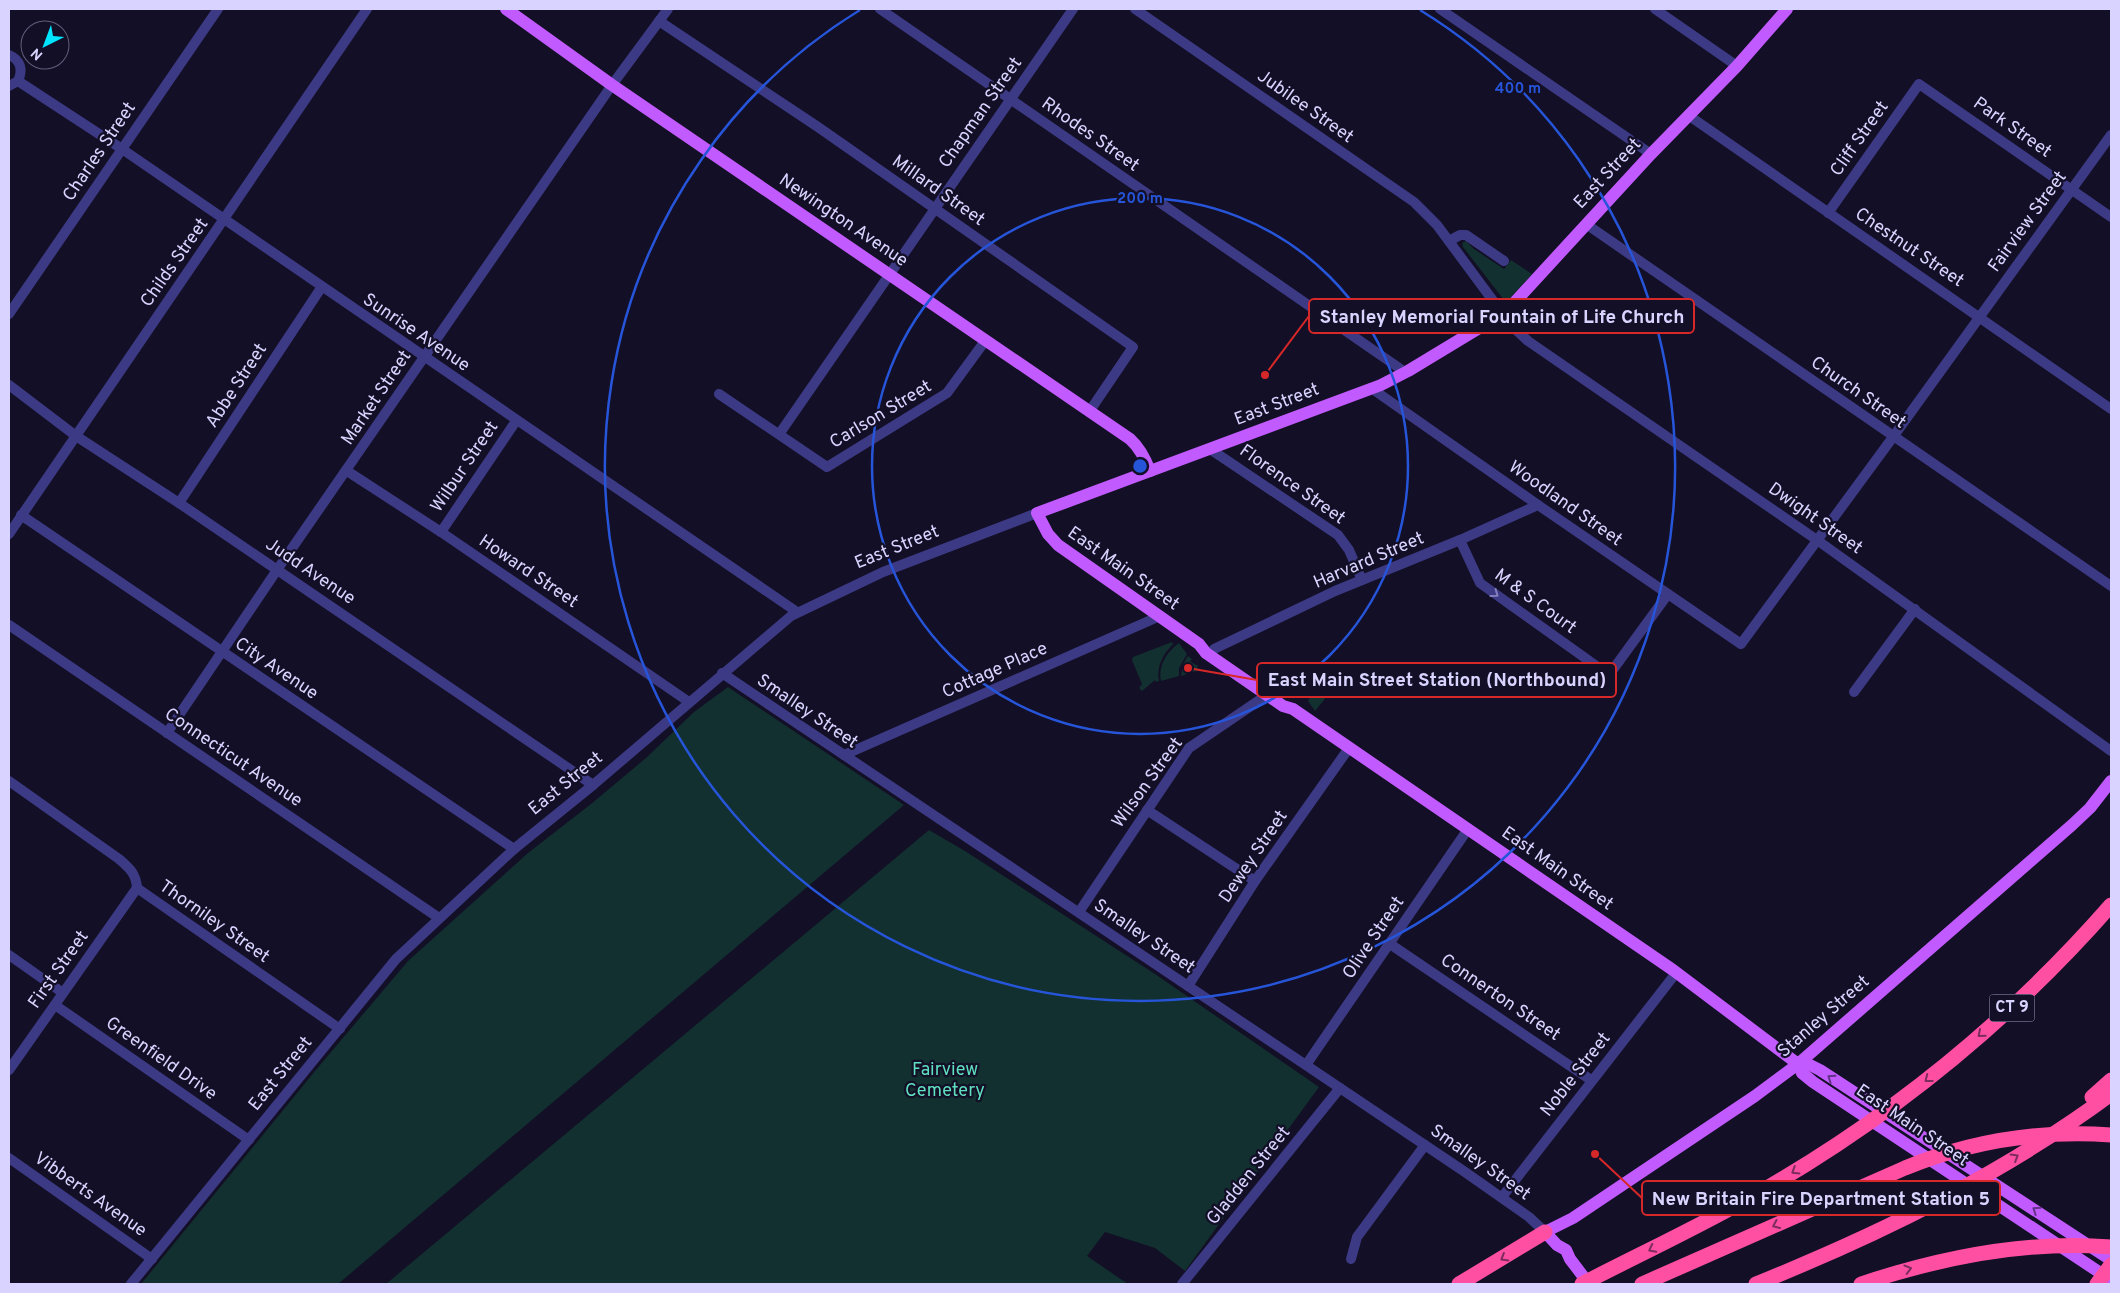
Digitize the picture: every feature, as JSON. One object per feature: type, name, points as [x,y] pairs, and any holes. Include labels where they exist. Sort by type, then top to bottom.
[{"type":"highway","points":[[2055,965],[2111,894]]},
{"type":"highway","name":"CT 9","points":[[1582,1284],[1729,1209],[1838,1144],[1895,1104],[1962,1051],[2013,1007],[2111,905]]},
{"type":"highway","points":[[2042,1141],[2111,1080]]},
{"type":"highway","points":[[1756,1284],[1899,1220],[1955,1191],[2042,1141],[2111,1094]]},
{"type":"highway","points":[[1642,1284],[1917,1163],[1972,1146],[2017,1137],[2065,1134],[2111,1135]]},
{"type":"highway","points":[[1460,1284],[1545,1232]]},
{"type":"highway","points":[[1861,1284],[1927,1264],[1991,1252],[2050,1246],[2111,1247]]},
{"type":"main road","name":"Newington Avenue","points":[[506,9],[520,13],[612,84],[1137,446],[1145,457],[1150,471]]},
{"type":"main road","name":"East Street","points":[[1037,513],[1371,388],[1405,372],[1502,313],[1522,294],[1688,115],[1737,66],[1787,9]]},
{"type":"main road","name":"East Main Street","points":[[1037,513],[1048,534],[1055,542],[1160,616],[1198,644],[1206,653],[1285,708],[1293,709]]},
{"type":"main road","name":"East Main Street","points":[[1198,644],[1205,644],[1287,700],[1293,709],[1676,973],[1798,1064],[1806,1077],[2106,1276]]},
{"type":"main road","name":"Stanley Street","points":[[1545,1232],[1563,1224],[1604,1197],[1755,1096],[1798,1064],[2072,826],[2090,808],[2111,781]]},
{"type":"main road","name":"East Main Street","points":[[1798,1064],[1814,1066],[2111,1260]]},
{"type":"main road","points":[[1545,1232],[1557,1245],[1561,1254],[1572,1262],[1589,1284]]},
{"type":"street","name":"Charles Street","points":[[9,314],[218,9]]},
{"type":"street","name":"Childs Street","points":[[9,534],[367,9]]},
{"type":"street","name":"Market Street","points":[[167,733],[612,84],[668,9]]},
{"type":"street","name":"Rhodes Street","points":[[880,9],[1405,372]]},
{"type":"street","name":"Chapman Street","points":[[780,434],[1073,9]]},
{"type":"street","name":"Jubilee Street","points":[[1135,9],[1414,202],[1426,213],[1449,242],[1502,313]]},
{"type":"street","points":[[1440,9],[1651,154]]},
{"type":"street","points":[[1655,9],[1737,66]]},
{"type":"street","name":"Millard Street","points":[[658,21],[818,127],[1133,347],[1089,412]]},
{"type":"street","name":"Sunrise Avenue","points":[[9,55],[18,62],[21,68],[13,83],[122,149],[321,288],[797,612]]},
{"type":"street","name":"Park Street","points":[[1918,84],[2111,217]]},
{"type":"street","name":"Cliff Street","points":[[1828,213],[1918,84]]},
{"type":"street","name":"Chestnut Street","points":[[1688,115],[2111,408]]},
{"type":"street","name":"Fairview Street","points":[[1741,644],[1894,437],[2111,135]]},
{"type":"street","name":"Church Street","points":[[1586,224],[2111,586]]},
{"type":"street","points":[[1449,242],[1458,235],[1465,235],[1504,261]]},
{"type":"street","name":"Abbe Street","points":[[179,503],[321,288]]},
{"type":"street","name":"Dwight Street","points":[[1502,313],[1511,325],[1533,345],[1628,408],[1817,540],[2111,751]]},
{"type":"street","name":"Carlson Street","points":[[780,434],[827,467],[947,393],[985,340]]},
{"type":"street","name":"Judd Avenue","points":[[9,385],[76,436],[179,503],[593,785]]},
{"type":"street","name":"Woodland Street","points":[[1371,388],[1741,644]]},
{"type":"street","points":[[720,394],[780,434]]},
{"type":"street","name":"Wilbur Street","points":[[441,532],[516,421]]},
{"type":"street","name":"Florence Street","points":[[1210,449],[1338,535],[1349,550],[1362,580]]},
{"type":"street","name":"Howard Street","points":[[347,471],[441,532],[688,702]]},
{"type":"street","name":"Harvard Street","points":[[1214,650],[1301,607],[1538,505]]},
{"type":"street","name":"East Street","points":[[131,1284],[396,959],[514,848],[593,785],[774,628],[797,612],[899,565],[1037,513]]},
{"type":"street","name":"City Avenue","points":[[21,515],[514,848]]},
{"type":"street","name":"M & S Court","points":[[1460,540],[1480,584],[1609,676],[1668,594]]},
{"type":"street","points":[[1854,692],[1915,609]]},
{"type":"street","name":"Cottage Place","points":[[844,755],[1160,616]]},
{"type":"street","name":"Connecticut Avenue","points":[[9,625],[439,918]]},
{"type":"street","name":"Smalley Street","points":[[722,674],[1425,1145],[1529,1217],[1545,1232]]},
{"type":"street","name":"Wilson Street","points":[[1078,912],[1189,748],[1267,695]]},
{"type":"street","name":"Dewey Street","points":[[1188,986],[1255,881],[1349,748]]},
{"type":"street","name":"Thorniley Street","points":[[9,781],[119,859],[136,877],[137,888],[340,1029]]},
{"type":"street","points":[[1147,810],[1255,881]]},
{"type":"street","name":"Olive Street","points":[[1306,1065],[1468,829]]},
{"type":"street","name":"First Street","points":[[9,1070],[137,888]]},
{"type":"street","name":"Connerton Street","points":[[1390,944],[1591,1080]]},
{"type":"street","points":[[9,955],[64,993]]},
{"type":"street","name":"Noble Street","points":[[1502,1198],[1591,1080],[1676,973]]},
{"type":"street","name":"Greenfield Drive","points":[[55,1005],[249,1140]]},
{"type":"street","name":"Gladden Street","points":[[1182,1284],[1340,1088]]},
{"type":"street","points":[[1351,1259],[1357,1237],[1425,1145]]},
{"type":"street","name":"Vibberts Avenue","points":[[9,1158],[152,1259]]},
{"type":"green space","points":[[1466,241],[1474,249],[1504,269],[1511,260],[1532,274],[1510,298],[1504,300],[1463,247],[1462,243]]},
{"type":"green space","points":[[1172,642],[1173,644],[1163,656],[1159,666],[1159,681],[1156,682],[1155,680],[1142,691],[1139,688],[1142,684],[1132,660],[1133,657]]},
{"type":"green space","points":[[1179,643],[1187,654],[1179,668],[1179,676],[1161,681],[1160,675],[1164,659]]},
{"type":"green space","points":[[1188,656],[1192,659],[1190,661],[1198,665],[1199,670],[1181,676],[1183,664]]},
{"type":"green space","points":[[1331,680],[1324,700],[1315,711],[1308,701],[1312,693],[1313,681]]},
{"type":"green space","points":[[728,687],[904,805],[338,1284],[141,1284],[315,1071],[408,961],[528,853],[591,804],[646,758],[694,712]]},
{"type":"green space","name":"Fairview Cemetery","points":[[929,830],[965,851],[1155,974],[1319,1087],[1185,1271],[1155,1248],[1105,1232],[1087,1256],[1128,1284],[386,1284]]},
{"type":"place","name":"Stanley Memorial Fountain of Life Church","points":[[1265,375]]},
{"type":"place","name":"East Main Street Station (Northbound)","points":[[1188,668]]},
{"type":"place","name":"New Britain Fire Department Station 5","points":[[1595,1154]]}]
